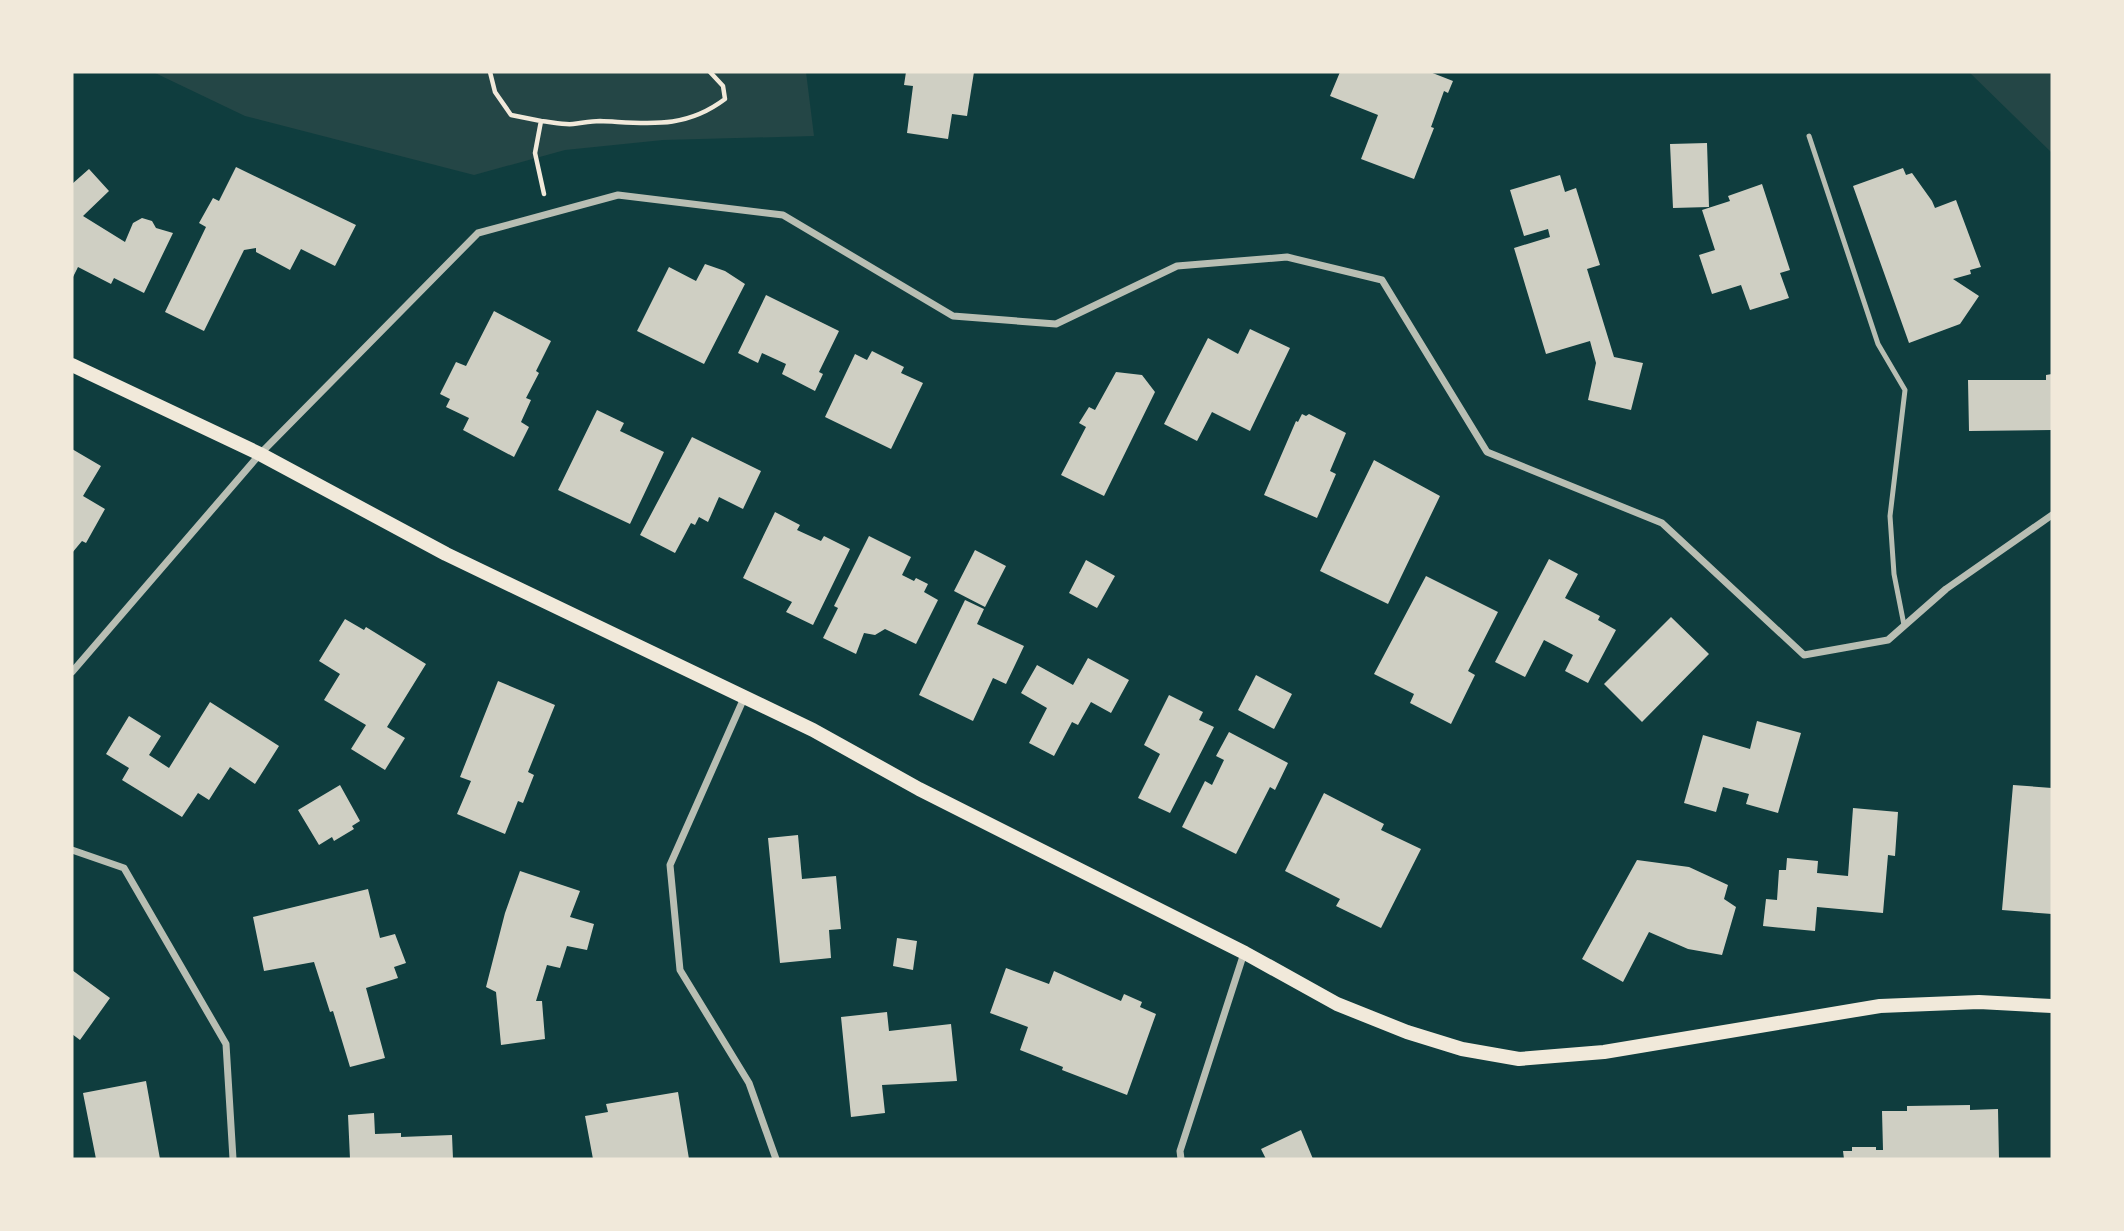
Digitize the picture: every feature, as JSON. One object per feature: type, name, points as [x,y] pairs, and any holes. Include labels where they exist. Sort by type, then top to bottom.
[{"type":"main road","points":[[72,365],[260,454],[446,554],[813,730],[919,789],[1245,953],[1337,1004],[1407,1032],[1462,1049],[1519,1059],[1604,1052],[1880,1006],[1979,1002],[2052,1006]]},
{"type":"street","points":[[72,672],[260,454],[478,233],[618,195],[783,215],[953,316],[1056,324],[1177,266],[1287,257],[1382,280],[1487,452],[1662,523],[1804,655],[1888,640],[1946,589],[2052,515]]},
{"type":"street","points":[[744,698],[670,865],[680,970],[749,1083],[776,1159]]},
{"type":"street","points":[[72,850],[124,868],[226,1044],[233,1159]]},
{"type":"street","points":[[1181,1159],[1180,1151],[1245,953]]},
{"type":"lane","points":[[1809,136],[1878,345],[1905,390],[1890,516],[1894,574],[1904,625]]},
{"type":"path","points":[[490,72],[495,92],[511,115],[570,124],[598,121],[649,124],[709,111],[724,99],[723,86],[710,72]]},
{"type":"path","points":[[541,121],[535,153],[548,214]]},
{"type":"shaded area","points":[[153,72],[806,72],[814,136],[663,140],[565,150],[474,175],[245,116]]},
{"type":"shaded area","points":[[1969,72],[2052,72],[2052,153]]},
{"type":"building","points":[[906,72],[974,72],[967,116],[952,114],[948,139],[907,133],[913,86],[904,85]]},
{"type":"building","points":[[1340,72],[1430,72],[1453,81],[1448,93],[1444,91],[1431,127],[1434,128],[1414,179],[1361,159],[1378,115],[1330,96]]},
{"type":"building","points":[[1707,143],[1709,207],[1673,208],[1670,144]]},
{"type":"building","points":[[236,167],[356,225],[335,266],[301,249],[290,270],[256,252],[256,248],[244,250],[204,331],[165,312],[206,227],[199,223],[213,198],[219,201]]},
{"type":"building","points":[[1903,168],[1906,175],[1912,173],[1935,208],[1956,200],[1981,267],[1970,270],[1971,274],[1953,279],[1979,296],[1960,324],[1909,343],[1853,186]]},
{"type":"building","points":[[89,169],[109,191],[83,216],[125,242],[133,223],[142,218],[152,221],[156,228],[173,233],[144,293],[114,278],[111,284],[78,267],[72,279],[72,184]]},
{"type":"building","points":[[1560,175],[1565,192],[1576,188],[1600,265],[1587,269],[1614,357],[1643,363],[1631,410],[1588,400],[1596,363],[1590,341],[1546,354],[1514,248],[1550,237],[1548,229],[1524,236],[1510,190]]},
{"type":"building","points":[[1762,184],[1790,270],[1780,273],[1789,298],[1750,310],[1741,285],[1712,294],[1699,255],[1715,250],[1702,210],[1730,201],[1728,196]]},
{"type":"building","points":[[705,264],[725,271],[745,284],[704,364],[637,331],[669,267],[696,281]]},
{"type":"building","points":[[766,295],[839,331],[819,372],[823,374],[815,391],[782,374],[786,364],[762,353],[758,363],[738,353]]},
{"type":"building","points":[[494,311],[551,341],[526,398],[531,400],[521,422],[529,427],[514,457],[463,430],[469,418],[446,407],[450,399],[440,394],[456,362],[466,366]]},
{"type":"building","points":[[1250,329],[1290,348],[1250,431],[1212,412],[1197,441],[1164,424],[1208,338],[1238,354]]},
{"type":"building","points":[[872,351],[904,367],[901,373],[923,383],[891,449],[825,417],[855,354],[867,360]]},
{"type":"building","points":[[1116,372],[1142,375],[1155,392],[1104,496],[1061,475],[1086,427],[1079,423],[1089,407],[1095,410]]},
{"type":"building","points":[[2052,374],[2052,430],[1969,431],[1968,380],[2046,380],[2046,375]]},
{"type":"building","points":[[597,410],[624,423],[620,431],[664,452],[630,524],[558,490]]},
{"type":"building","points":[[1302,414],[1309,414],[1346,433],[1330,471],[1336,474],[1317,518],[1264,495],[1296,421],[1298,422]]},
{"type":"building","points":[[692,437],[761,471],[743,509],[719,497],[708,522],[699,517],[695,525],[691,523],[675,553],[640,535]]},
{"type":"building","points":[[72,449],[101,466],[83,496],[105,509],[86,543],[82,541],[72,553]]},
{"type":"building","points":[[1374,460],[1440,496],[1388,604],[1320,571]]},
{"type":"building","points":[[775,512],[800,525],[797,530],[821,541],[824,536],[850,549],[813,625],[786,612],[792,602],[743,578]]},
{"type":"building","points":[[869,536],[911,557],[902,575],[928,584],[924,592],[938,600],[916,644],[885,629],[875,635],[864,633],[856,654],[823,638],[838,608],[834,606]]},
{"type":"building","points":[[975,550],[1006,566],[985,607],[954,591]]},
{"type":"building","points":[[1549,559],[1578,574],[1565,598],[1600,616],[1598,620],[1616,630],[1588,683],[1565,671],[1573,655],[1544,640],[1525,677],[1495,662]]},
{"type":"building","points":[[1086,560],[1115,576],[1097,608],[1069,593]]},
{"type":"building","points":[[1426,576],[1498,612],[1468,671],[1475,675],[1451,724],[1410,703],[1414,694],[1374,674]]},
{"type":"building","points":[[965,600],[984,609],[977,624],[1024,646],[1006,684],[993,678],[973,721],[919,695]]},
{"type":"building","points":[[1671,617],[1709,654],[1642,722],[1604,684]]},
{"type":"building","points":[[345,619],[364,630],[366,627],[426,664],[387,727],[405,738],[385,770],[351,749],[366,725],[324,700],[340,674],[319,661]]},
{"type":"building","points":[[1088,658],[1129,680],[1111,713],[1091,702],[1078,725],[1072,722],[1054,756],[1029,743],[1047,708],[1021,693],[1037,665],[1073,685]]},
{"type":"building","points":[[1256,675],[1292,694],[1274,729],[1238,710]]},
{"type":"building","points":[[498,681],[555,705],[528,772],[534,775],[523,803],[518,801],[505,834],[457,814],[471,781],[460,777]]},
{"type":"building","points":[[1169,695],[1203,712],[1199,720],[1214,727],[1170,813],[1138,798],[1160,754],[1144,745]]},
{"type":"building","points":[[210,702],[279,746],[255,784],[230,767],[209,800],[198,793],[182,817],[122,780],[129,768],[106,754],[129,716],[161,736],[149,755],[169,768]]},
{"type":"building","points":[[1757,721],[1801,733],[1778,813],[1746,804],[1749,794],[1723,787],[1716,812],[1684,803],[1703,735],[1750,749]]},
{"type":"building","points":[[1229,732],[1288,763],[1275,790],[1270,787],[1236,854],[1182,827],[1205,781],[1212,785],[1224,760],[1216,756]]},
{"type":"building","points":[[340,785],[360,821],[352,826],[354,829],[334,841],[332,837],[319,845],[298,810]]},
{"type":"building","points":[[2013,785],[2052,788],[2052,914],[2002,910]]},
{"type":"building","points":[[1324,793],[1384,824],[1381,830],[1421,849],[1381,928],[1336,906],[1340,899],[1285,871]]},
{"type":"building","points":[[1853,808],[1898,812],[1895,856],[1888,855],[1883,913],[1817,907],[1815,931],[1763,926],[1766,899],[1777,900],[1779,870],[1786,870],[1787,858],[1818,861],[1817,873],[1848,876]]},
{"type":"building","points":[[798,835],[802,879],[836,876],[841,929],[829,930],[831,958],[780,963],[768,838]]},
{"type":"building","points":[[1637,860],[1689,867],[1728,885],[1724,899],[1736,907],[1722,955],[1688,949],[1649,932],[1623,982],[1582,959]]},
{"type":"building","points":[[520,871],[580,891],[570,917],[594,924],[587,950],[567,946],[560,968],[547,965],[536,1001],[542,1001],[545,1039],[501,1045],[496,992],[486,987],[505,913]]},
{"type":"building","points":[[368,889],[380,938],[395,934],[406,963],[394,967],[398,978],[366,988],[385,1058],[350,1067],[314,962],[264,971],[253,917]]},
{"type":"building","points":[[897,938],[917,941],[913,970],[893,966]]},
{"type":"building","points":[[1006,968],[1049,984],[1054,971],[1121,1001],[1124,994],[1142,1002],[1140,1007],[1156,1014],[1127,1095],[1062,1070],[1063,1067],[1020,1050],[1028,1027],[990,1013]]},
{"type":"building","points":[[72,970],[110,998],[80,1040],[72,1034]]},
{"type":"building","points":[[887,1012],[889,1031],[951,1024],[957,1081],[882,1085],[885,1113],[851,1117],[841,1017]]},
{"type":"building","points":[[146,1081],[160,1159],[96,1159],[83,1093]]},
{"type":"building","points":[[678,1092],[689,1159],[593,1159],[585,1116],[608,1112],[606,1104]]},
{"type":"building","points":[[1970,1105],[1970,1110],[1998,1109],[1999,1159],[1844,1159],[1843,1151],[1852,1151],[1852,1147],[1876,1147],[1876,1150],[1883,1150],[1882,1111],[1907,1111],[1907,1106]]},
{"type":"building","points":[[374,1113],[375,1134],[401,1133],[401,1137],[452,1135],[453,1159],[350,1159],[348,1115]]},
{"type":"building","points":[[1301,1130],[1313,1159],[1266,1159],[1261,1149]]}]
